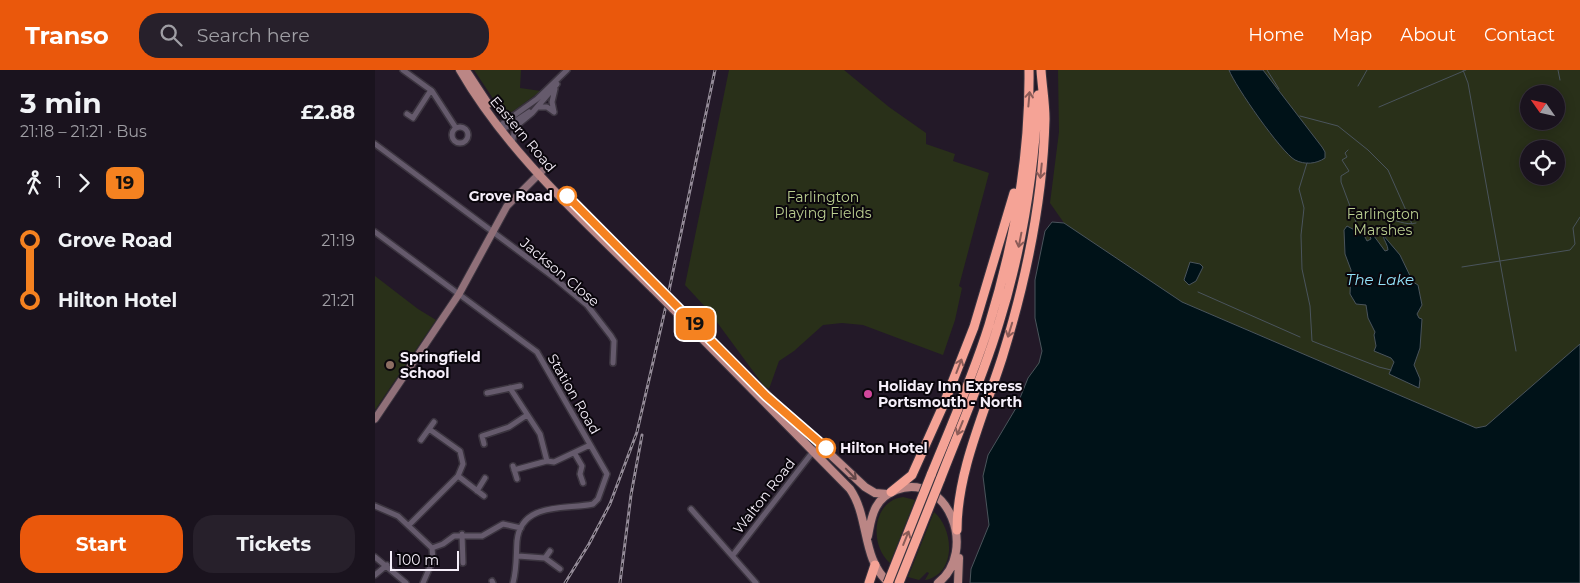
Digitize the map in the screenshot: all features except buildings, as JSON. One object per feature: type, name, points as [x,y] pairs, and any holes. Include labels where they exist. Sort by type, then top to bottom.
[{"type":"highway","points":[[899,583],[989,326],[1015,217],[1023,165],[1029,70]]},
{"type":"highway","points":[[889,583],[981,375],[999,322],[1014,267],[1034,156],[1041,70]]},
{"type":"highway","points":[[957,530],[959,502],[965,470],[1013,322],[1031,243],[1045,118],[1041,70]]},
{"type":"highway","points":[[889,493],[912,474],[943,406],[974,326],[1023,165]]},
{"type":"highway","points":[[869,583],[875,565]]},
{"type":"main road","name":"Eastern Road","points":[[460,70],[502,127],[540,173],[655,287],[814,451],[854,495],[861,509],[867,541],[875,565],[889,583]]},
{"type":"main road","name":"Eastern Road","points":[[465,70],[502,127],[540,173]]},
{"type":"main road","name":"Eastern Road","points":[[673,306],[865,487],[875,493],[889,493]]},
{"type":"main road","points":[[867,541],[873,513],[889,493],[916,487],[931,492],[948,510],[957,530],[958,583]]},
{"type":"main road","points":[[938,583],[950,570],[958,543]]},
{"type":"street","points":[[403,70],[431,90],[456,128]]},
{"type":"street","points":[[513,138],[515,127],[538,106],[567,70]]},
{"type":"street","points":[[502,127],[538,106],[547,107],[554,112],[553,96],[563,75]]},
{"type":"street","points":[[502,127],[541,100],[559,82]]},
{"type":"street","points":[[407,114],[413,118],[431,90]]},
{"type":"street","points":[[541,100],[553,106]]},
{"type":"street","name":"Jackson Close","points":[[375,144],[552,276],[593,312],[614,342],[613,363]]},
{"type":"street","points":[[375,419],[459,294],[507,206],[540,173]]},
{"type":"street","name":"Station Road","points":[[375,232],[537,352],[607,474],[598,498],[593,504],[549,508],[539,511],[521,528]]},
{"type":"street","points":[[487,392],[520,386]]},
{"type":"street","points":[[510,388],[540,434],[550,461]]},
{"type":"street","points":[[484,444],[482,436],[509,427],[527,415]]},
{"type":"street","points":[[421,440],[434,422]]},
{"type":"street","points":[[409,525],[458,476],[463,464],[460,451],[429,429]]},
{"type":"street","name":"Walton Road","points":[[733,555],[821,444]]},
{"type":"street","points":[[517,480],[514,468],[575,454],[591,445]]},
{"type":"street","points":[[575,454],[582,466],[580,474],[583,483]]},
{"type":"street","points":[[458,476],[484,496]]},
{"type":"street","points":[[477,491],[485,478]]},
{"type":"street","points":[[375,506],[398,516],[432,548],[433,560],[423,583]]},
{"type":"street","name":"Walton Road","points":[[691,509],[733,555],[754,582]]},
{"type":"street","points":[[432,548],[443,544],[454,536],[462,534],[483,536],[503,524],[521,528],[517,540],[518,556],[513,583]]},
{"type":"street","points":[[462,534],[463,563]]},
{"type":"street","points":[[545,558],[550,551]]},
{"type":"street","points":[[518,556],[545,558],[560,569]]},
{"type":"street","points":[[375,557],[387,565],[406,583]]},
{"type":"street","points":[[375,575],[387,565]]},
{"type":"green space","points":[[474,70],[521,70],[520,88],[541,91],[512,112],[500,109]]},
{"type":"green space","name":"Farlington Playing Fields","points":[[729,70],[844,70],[889,107],[926,133],[926,144],[955,154],[953,161],[989,173],[959,286],[962,288],[955,320],[943,355],[863,325],[842,323],[823,325],[794,351],[779,361],[769,389],[764,386],[708,310],[685,285]]},
{"type":"green space","name":"Farlington Marshes","points":[[1058,70],[1580,70],[1580,583],[970,583],[971,569],[989,525],[983,473],[990,452],[1016,408],[1028,378],[1039,362],[1042,351],[1035,318],[1037,297],[1055,227],[1064,223],[1050,203],[1059,132]]},
{"type":"green space","name":"Springfield School","points":[[375,276],[418,309],[436,320],[375,410]]},
{"type":"green space","points":[[903,497],[915,500],[890,563],[883,555],[879,546],[877,525],[885,506],[893,500]]},
{"type":"green space","points":[[934,512],[946,529],[949,550],[947,560],[943,569],[935,576],[925,580],[929,573],[927,572],[919,580],[908,577]]},
{"type":"water","points":[[1229,70],[1263,70],[1322,147],[1325,152],[1325,158],[1314,163],[1307,163],[1299,162],[1288,154],[1259,118]]},
{"type":"water","points":[[1052,222],[1064,223],[1182,302],[1476,428],[1486,426],[1580,344],[1580,583],[970,583],[971,569],[989,525],[983,476],[988,455],[1016,408],[1028,378],[1039,363],[1042,351],[1035,318],[1035,280],[1045,231]]},
{"type":"water","name":"The Lake","points":[[1347,226],[1364,235],[1367,241],[1371,239],[1370,236],[1374,236],[1385,251],[1388,248],[1383,235],[1400,255],[1413,282],[1418,285],[1422,305],[1417,314],[1422,319],[1420,348],[1414,365],[1420,379],[1419,388],[1389,374],[1394,362],[1391,358],[1374,351],[1376,346],[1375,332],[1368,318],[1366,305],[1356,304],[1350,294],[1351,270],[1345,254],[1344,230]]},
{"type":"water","points":[[1190,262],[1200,264],[1203,267],[1196,281],[1189,285],[1184,280]]},
{"type":"waterway","points":[[1267,70],[1279,89]]},
{"type":"waterway","points":[[1358,86],[1367,70]]},
{"type":"waterway","points":[[1463,70],[1468,83],[1516,351]]},
{"type":"waterway","points":[[1379,107],[1466,70]]},
{"type":"waterway","points":[[1558,70],[1560,80]]},
{"type":"waterway","points":[[1300,116],[1338,126],[1368,150],[1388,170],[1412,224]]},
{"type":"waterway","points":[[1348,150],[1345,153],[1347,157],[1342,160],[1349,171],[1341,176],[1341,182],[1360,233]]},
{"type":"waterway","points":[[1307,163],[1299,189],[1304,208],[1301,235],[1302,269],[1310,306],[1312,341],[1391,370]]},
{"type":"waterway","points":[[1462,267],[1570,250],[1575,244],[1573,228],[1580,217]]},
{"type":"waterway","points":[[1385,219],[1408,224],[1416,223]]},
{"type":"waterway","points":[[1198,292],[1300,337]]},
{"type":"railway","points":[[565,583],[589,544],[610,504],[637,432],[665,310],[715,70]]},
{"type":"railway","points":[[620,583],[631,495],[642,435]]},
{"type":"bus line","name":"19","points":[[567,196],[766,396],[826,448]]},
{"type":"place","name":"Grove Road","points":[[567,196]]},
{"type":"place","name":"Springfield School","points":[[390,365]]},
{"type":"place","name":"Holiday Inn Express Portsmouth - North","points":[[868,394]]},
{"type":"place","name":"Hilton Hotel","points":[[826,448]]}]
